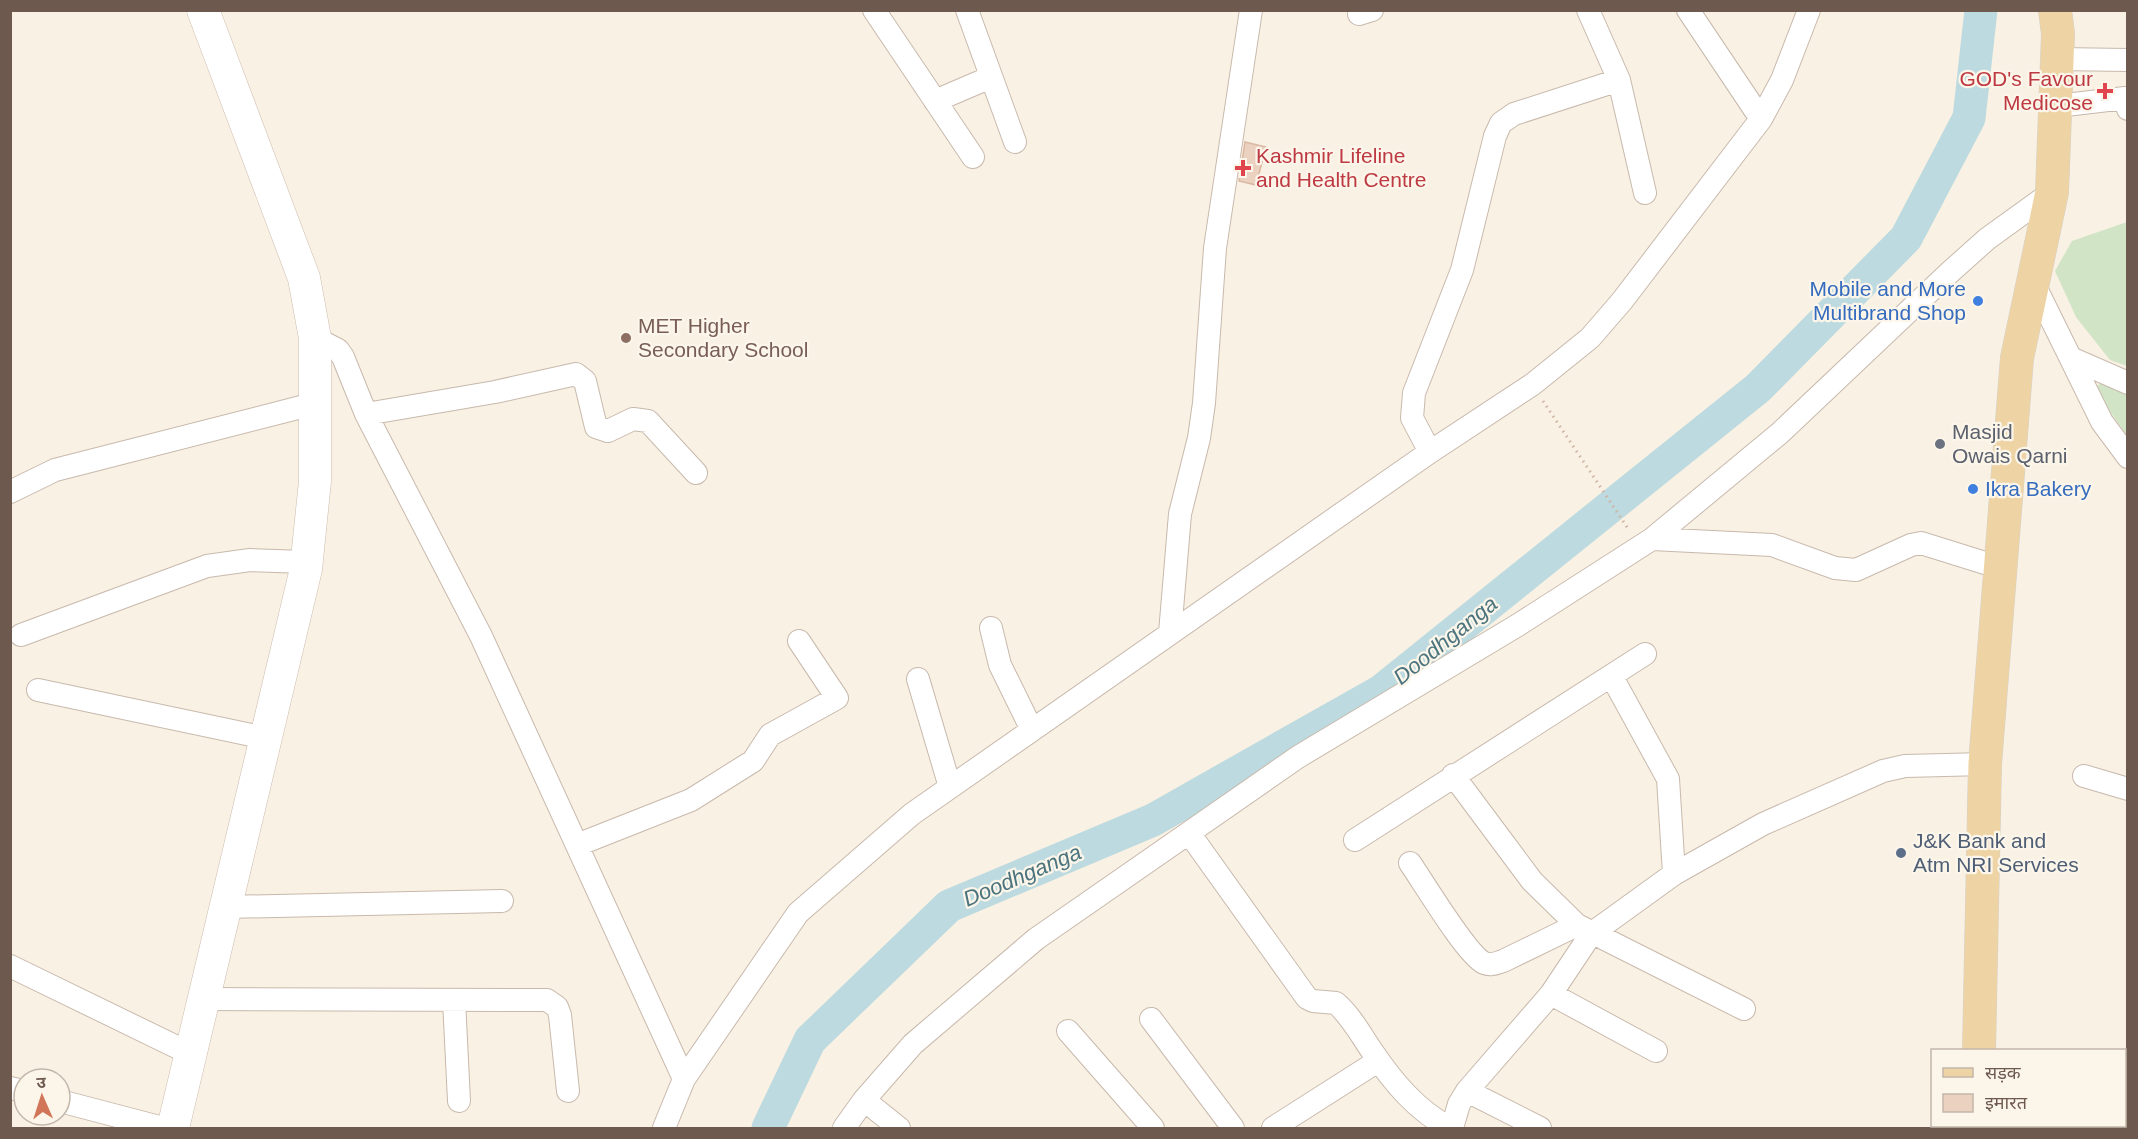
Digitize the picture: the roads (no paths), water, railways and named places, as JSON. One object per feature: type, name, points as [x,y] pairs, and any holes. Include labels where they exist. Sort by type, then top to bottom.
[{"type":"main road","points":[[173,1128],[306,569],[315,481],[313,404],[315,338],[304,278],[202,10]]},
{"type":"main road","points":[[1979,1049],[1985,764],[2017,358],[2052,192],[2057,59],[2055,10]]},
{"type":"street","points":[[874,10],[973,157]]},
{"type":"street","points":[[967,10],[1015,142]]},
{"type":"street","points":[[1170,633],[1180,514],[1199,438],[1204,403],[1215,248],[1251,10]]},
{"type":"street","points":[[1588,10],[1619,80],[1645,194]]},
{"type":"street","points":[[1688,10],[1761,118]]},
{"type":"street","points":[[664,1128],[684,1079],[798,913],[912,814],[1430,452],[1533,384],[1590,338],[1622,301],[1761,118],[1782,80],[1809,10]]},
{"type":"street","points":[[2057,59],[2127,60]]},
{"type":"street","points":[[935,101],[991,77]]},
{"type":"street","points":[[1430,452],[1412,418],[1414,393],[1462,270],[1495,136],[1501,123],[1514,114],[1619,80]]},
{"type":"street","points":[[2056,105],[2125,98],[2127,109]]},
{"type":"street","points":[[844,1128],[864,1100],[913,1044],[1036,939],[1298,757],[1518,625],[1652,539],[1780,433],[1956,266],[2052,192]]},
{"type":"street","points":[[2033,282],[2073,359],[2102,422],[2127,457]]},
{"type":"street","points":[[315,338],[338,350],[366,414],[481,636],[684,1079]]},
{"type":"street","points":[[2073,359],[2127,382]]},
{"type":"street","points":[[366,414],[495,392],[576,374],[585,381],[596,427],[608,431],[633,419],[648,421],[696,473]]},
{"type":"street","points":[[10,492],[55,470],[313,404]]},
{"type":"street","points":[[1652,539],[1772,545],[1835,568],[1856,570],[1911,545],[1921,543],[2001,568]]},
{"type":"street","points":[[21,635],[207,566],[250,560],[306,562]]},
{"type":"street","points":[[991,628],[1000,665],[1032,730]]},
{"type":"street","points":[[577,845],[691,800],[753,761],[770,735],[837,698],[799,641]]},
{"type":"street","points":[[1355,840],[1453,775],[1612,677],[1645,654]]},
{"type":"street","points":[[1612,677],[1668,779],[1674,874]]},
{"type":"street","points":[[918,680],[950,787]]},
{"type":"street","points":[[38,690],[266,738]]},
{"type":"street","points":[[1410,863],[1469,949],[1484,963],[1492,965],[1584,930],[1674,874],[1763,824],[1883,771],[1905,766],[1985,764]]},
{"type":"street","points":[[1453,775],[1532,880],[1584,930],[1744,1009]]},
{"type":"street","points":[[2084,776],[2127,789]]},
{"type":"street","points":[[1189,833],[1307,998],[1313,1001],[1336,1003],[1378,1061],[1423,1112],[1451,1128],[1459,1104],[1467,1091],[1551,994],[1584,930]]},
{"type":"street","points":[[226,907],[502,901]]},
{"type":"street","points":[[10,966],[191,1054]]},
{"type":"street","points":[[1551,994],[1656,1051]]},
{"type":"street","points":[[204,999],[547,1000],[552,1003],[560,1015],[568,1090]]},
{"type":"street","points":[[454,1000],[459,1101]]},
{"type":"street","points":[[1151,1019],[1233,1128]]},
{"type":"street","points":[[1068,1032],[1153,1128]]},
{"type":"street","points":[[1273,1128],[1378,1061]]},
{"type":"street","points":[[1467,1091],[1540,1128]]},
{"type":"street","points":[[864,1100],[899,1128]]},
{"type":"street","points":[[72,1104],[163,1128]]},
{"type":"waterway","name":"Doodhganga","points":[[768,1128],[810,1040],[949,906],[1153,820],[1381,691],[1758,388],[1906,238],[1969,118],[1981,10]]},
{"type":"place","name":"GOD's Favour Medicose","points":[[2105,91]]},
{"type":"place","name":"Kashmir Lifeline and Health Centre","points":[[1243,168]]},
{"type":"place","name":"Mobile and More Multibrand Shop","points":[[1978,301]]},
{"type":"place","name":"MET Higher Secondary School","points":[[626,338]]},
{"type":"place","name":"Masjid Owais Qarni","points":[[1940,444]]},
{"type":"place","name":"Ikra Bakery","points":[[1973,489]]},
{"type":"place","name":"J&K Bank and Atm NRI Services","points":[[1901,853]]}]
